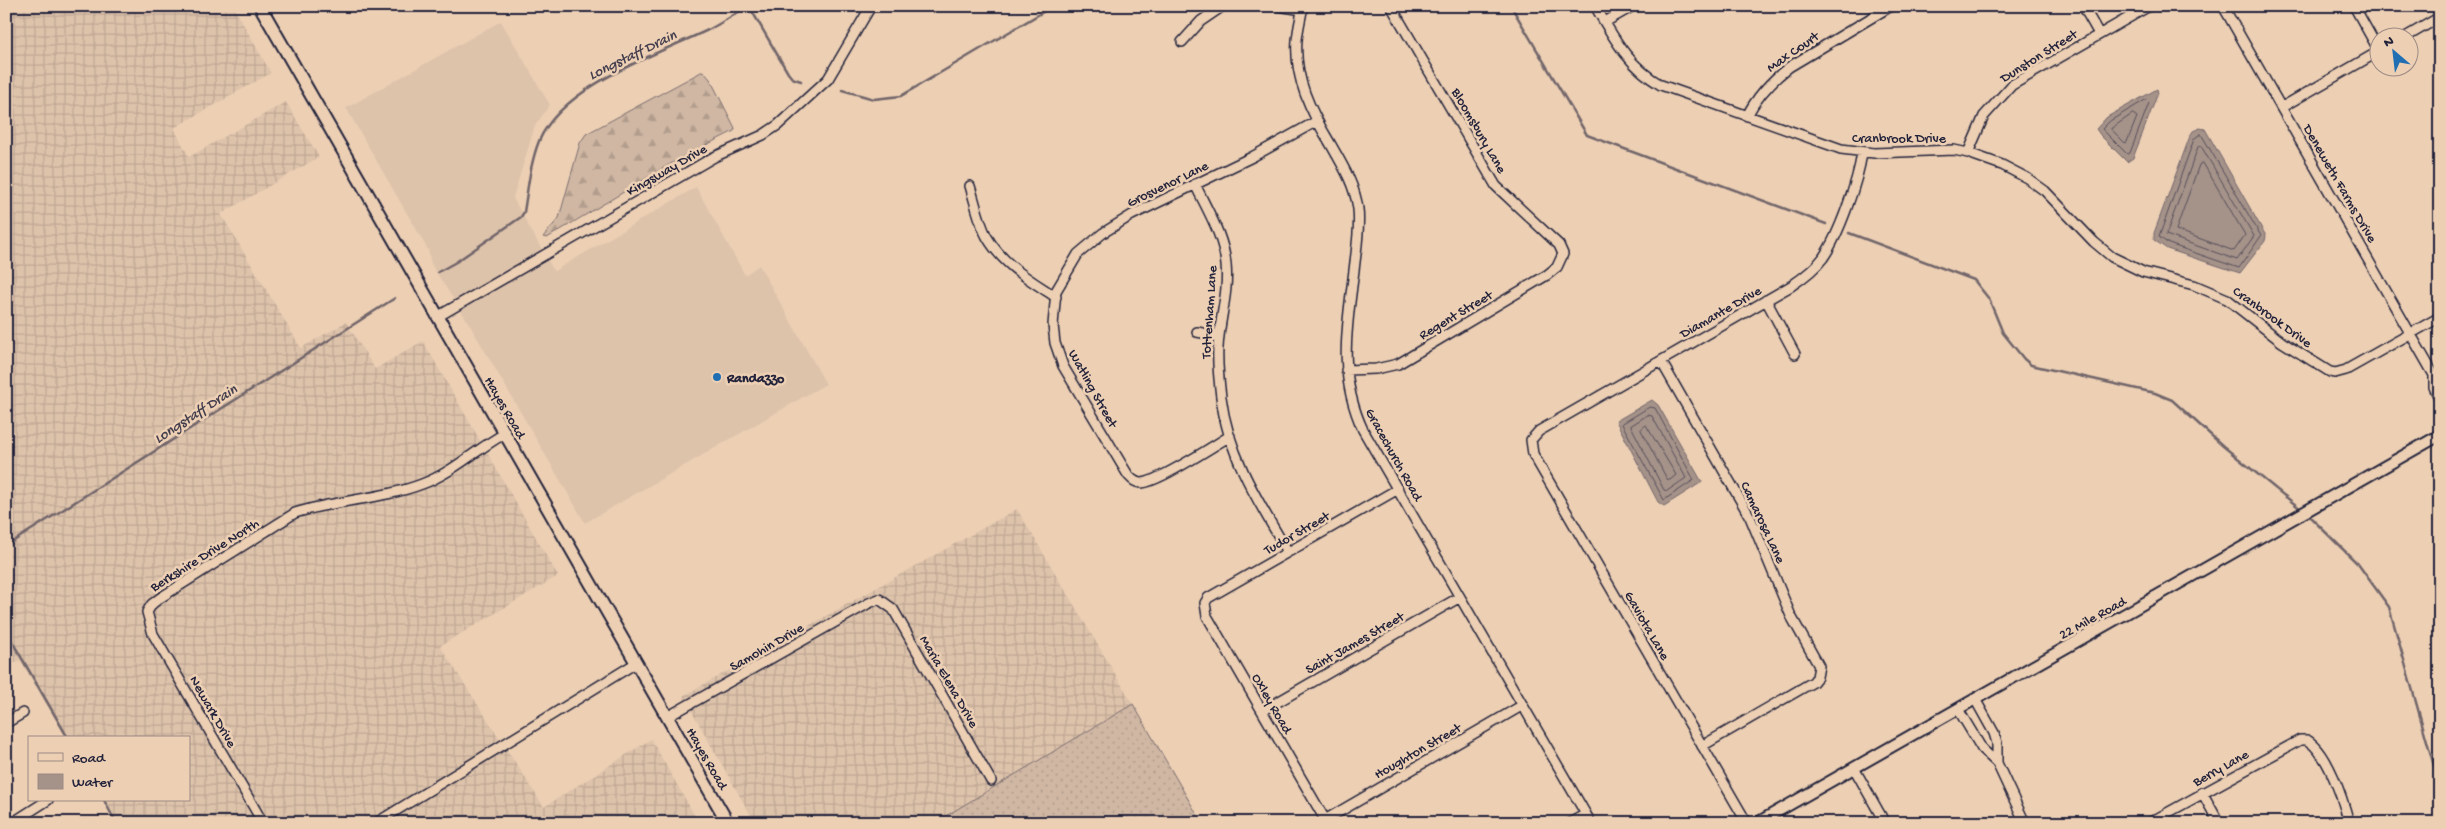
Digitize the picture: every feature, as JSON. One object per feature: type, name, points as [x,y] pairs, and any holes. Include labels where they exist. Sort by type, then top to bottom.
[{"type":"main road","name":"Hayes Road","points":[[260,6],[728,823]]},
{"type":"street","name":"Kingsway Drive","points":[[438,317],[714,157],[763,135],[778,125],[828,79],[871,6]]},
{"type":"street","points":[[1182,42],[1201,21],[1223,6]]},
{"type":"street","points":[[1278,6],[1303,8]]},
{"type":"street","name":"Bloomsbury Lane","points":[[1391,6],[1496,186],[1559,244],[1563,254]]},
{"type":"street","name":"Cranbrook Drive","points":[[1595,6],[1625,57],[1648,78],[1672,89],[1817,142],[1862,153],[1944,150],[1968,153],[2009,168],[2037,184],[2054,199],[2098,246],[2122,263],[2143,272],[2194,285],[2227,299],[2282,342],[2324,369],[2335,373],[2346,370],[2411,333]]},
{"type":"street","points":[[1605,22],[1633,6]]},
{"type":"street","name":"Max Court","points":[[1747,116],[1760,94],[1782,73],[1813,51],[1891,6]]},
{"type":"street","points":[[2083,6],[2099,34]]},
{"type":"street","name":"Dunston Street","points":[[1968,153],[1984,116],[2004,92],[2025,76],[2148,6]]},
{"type":"street","name":"Deneweth Farms Drive","points":[[2223,6],[2437,378],[2434,387],[2440,400]]},
{"type":"street","points":[[2354,6],[2368,32]]},
{"type":"street","name":"Gracechurch Road","points":[[1303,8],[1297,40],[1300,79],[1317,121],[1352,184],[1358,210],[1358,236],[1345,350],[1347,382],[1359,420],[1591,823]]},
{"type":"street","points":[[2418,30],[2440,17]]},
{"type":"street","points":[[2282,106],[2368,57]]},
{"type":"street","name":"Grosvenor Lane","points":[[1056,297],[1056,291],[1073,260],[1095,239],[1132,215],[1252,157],[1317,121]]},
{"type":"street","name":"Diamante Drive","points":[[1531,440],[1539,431],[1801,279],[1823,257],[1834,237],[1856,180],[1862,153]]},
{"type":"street","name":"Tottenham Lane","points":[[1195,184],[1221,239],[1226,261],[1226,286],[1219,336],[1218,368],[1221,395],[1230,436],[1248,484],[1288,552]]},
{"type":"street","points":[[970,186],[987,236],[1002,256],[1016,271],[1056,297]]},
{"type":"street","name":"Regent Street","points":[[1346,370],[1376,369],[1398,364],[1548,275],[1557,268],[1563,254]]},
{"type":"street","name":"Watling Street","points":[[1056,297],[1053,325],[1055,343],[1063,366],[1128,475],[1136,482],[1142,483],[1156,478],[1230,436]]},
{"type":"street","points":[[1766,300],[1795,354]]},
{"type":"street","points":[[2411,333],[2440,317]]},
{"type":"street","points":[[1197,332],[1219,336]]},
{"type":"street","name":"Camarosa Lane","points":[[1661,361],[1750,517],[1786,604],[1817,661],[1819,672],[1812,682],[1702,746]]},
{"type":"street","name":"Berkshire Drive North","points":[[147,612],[152,604],[160,598],[295,513],[359,498],[392,493],[423,484],[504,434]]},
{"type":"street","name":"22 Mile Road","points":[[1756,823],[2440,435]]},
{"type":"street","name":"Gaviota Lane","points":[[1531,440],[1533,454],[1747,823]]},
{"type":"street","name":"Tudor Street","points":[[1208,598],[1398,489]]},
{"type":"street","name":"Saint James Street","points":[[1262,711],[1460,597]]},
{"type":"street","name":"Oxley Road","points":[[1208,598],[1205,604],[1208,616],[1326,821]]},
{"type":"street","name":"Samohin Drive","points":[[667,717],[879,599]]},
{"type":"street","name":"Maria Elena Drive","points":[[879,599],[893,609],[991,782]]},
{"type":"street","name":"Newark Drive","points":[[147,612],[153,634],[263,823]]},
{"type":"street","points":[[376,823],[636,663]]},
{"type":"street","points":[[1975,699],[1994,733],[1997,744],[1997,763]]},
{"type":"street","name":"Houghton Street","points":[[1326,821],[1523,705]]},
{"type":"street","points":[[1958,709],[1982,749],[1997,763],[2025,823]]},
{"type":"street","points":[[6,723],[23,713]]},
{"type":"street","name":"Berry Lane","points":[[2149,823],[2294,742],[2307,740],[2316,747],[2337,784],[2349,823]]},
{"type":"street","points":[[1854,768],[1885,823]]},
{"type":"street","points":[[2202,792],[2219,823]]},
{"type":"street","points":[[12,823],[45,802]]},
{"type":"street","points":[[1570,823],[1586,814]]},
{"type":"shaded area","points":[[6,6],[233,6],[271,73],[174,128],[189,157],[286,102],[319,157],[221,214],[301,348],[346,322],[375,369],[423,341],[558,576],[440,646],[544,807],[651,739],[699,823],[118,823],[105,802],[190,802],[190,736],[66,736],[20,660],[6,668]]},
{"type":"shaded area","points":[[501,21],[550,105],[535,126],[513,198],[554,271],[696,187],[745,275],[759,265],[826,384],[585,523],[465,317],[431,264],[428,250],[346,108]]},
{"type":"shaded area","points":[[1017,509],[1133,704],[934,823],[755,823],[683,696]]},
{"type":"green space","points":[[703,71],[710,79],[735,128],[734,131],[682,157],[547,238],[543,237],[559,218],[580,143],[586,134]]},
{"type":"green space","points":[[1133,704],[1202,823],[934,823]]},
{"type":"water","points":[[2157,89],[2158,93],[2133,158],[2127,162],[2096,129],[2107,117]]},
{"type":"water","points":[[2200,128],[2205,129],[2266,236],[2265,241],[2240,273],[2167,249],[2154,240],[2154,233],[2190,136],[2193,131]]},
{"type":"water","points":[[1652,400],[1658,405],[1702,482],[1664,506],[1658,502],[1616,421]]},
{"type":"waterway","name":"Longstaff Drain","points":[[438,272],[456,262],[521,217],[524,212],[531,167],[539,141],[551,121],[568,104],[589,88],[613,74],[708,30],[748,6]]},
{"type":"waterway","points":[[749,6],[788,73],[792,78],[801,81]]},
{"type":"waterway","points":[[842,90],[874,99],[901,96],[1053,6]]},
{"type":"waterway","points":[[1511,6],[1587,135],[1826,224]]},
{"type":"waterway","points":[[1849,233],[1974,280],[1989,299],[2003,333],[2031,365],[2155,393],[2172,400],[2223,446],[2302,510]]},
{"type":"waterway","name":"Longstaff Drain","points":[[6,546],[395,298]]},
{"type":"waterway","points":[[2306,513],[2358,564],[2389,607],[2440,787]]},
{"type":"waterway","points":[[6,631],[67,736]]},
{"type":"waterway","points":[[105,802],[116,823]]},
{"type":"place","name":"Randazzo","points":[[717,377]]}]
